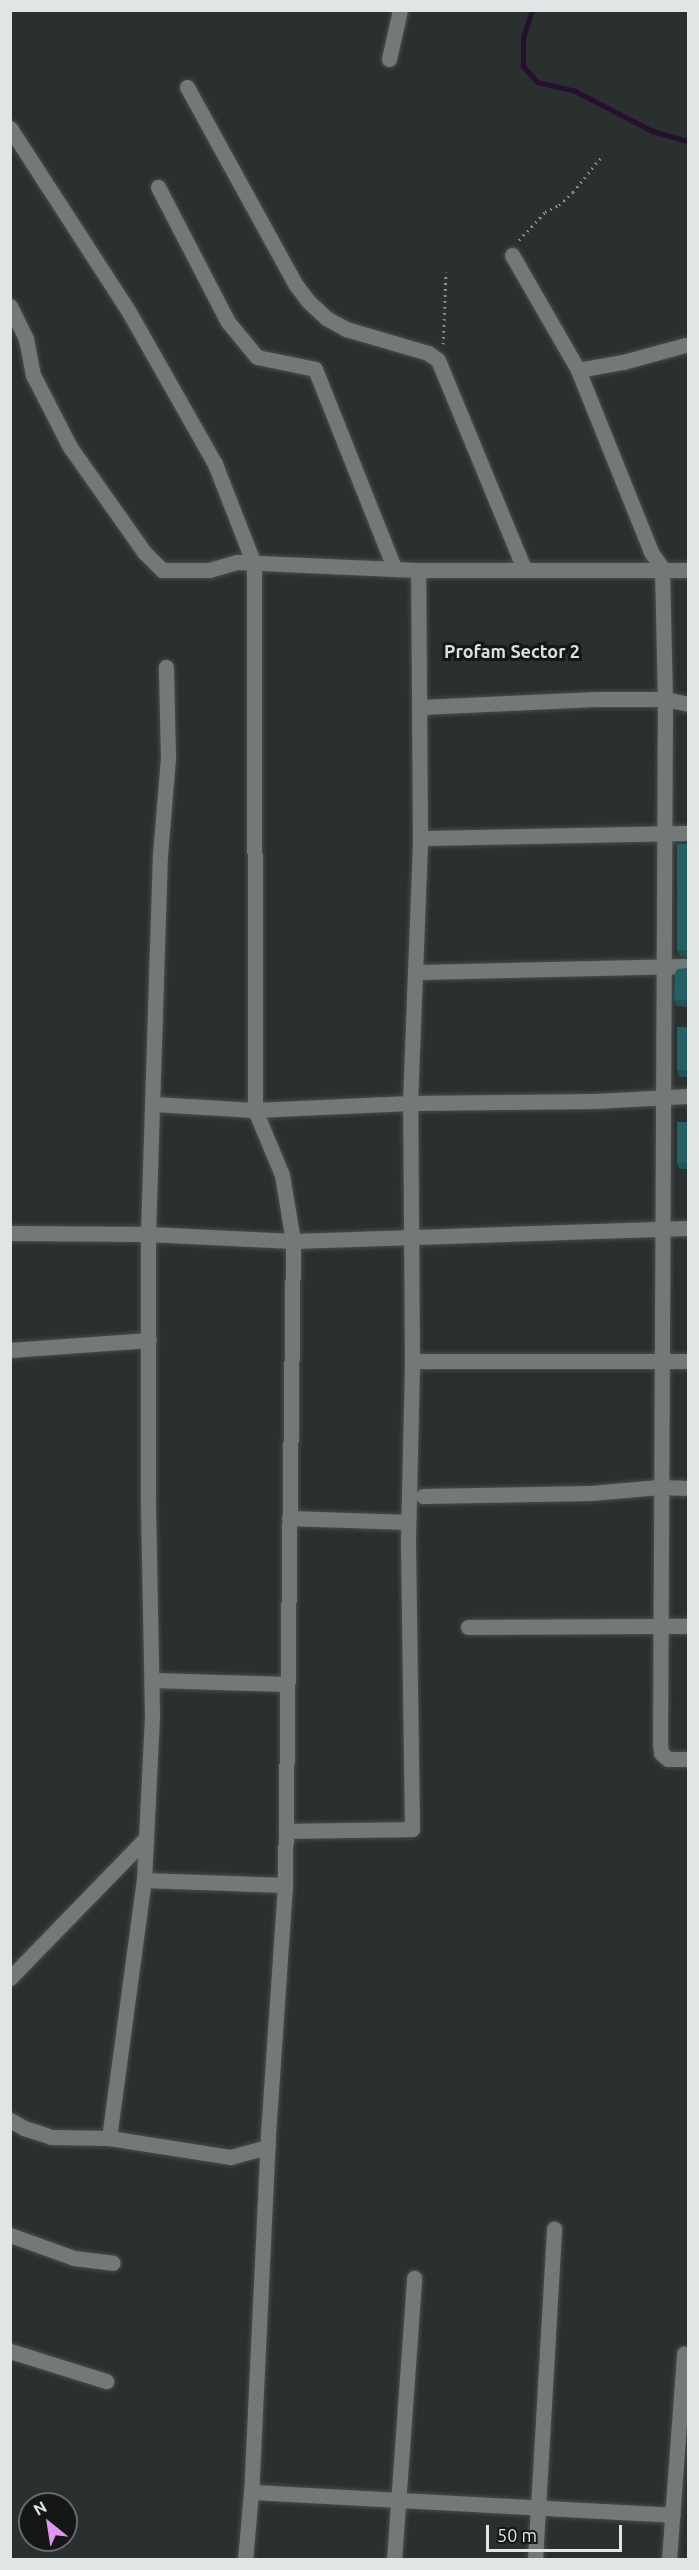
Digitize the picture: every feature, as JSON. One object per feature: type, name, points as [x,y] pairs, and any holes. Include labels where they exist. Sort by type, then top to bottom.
[{"type":"street","points":[[389,59],[400,10]]},
{"type":"street","points":[[187,87],[290,275],[308,301],[326,318],[346,329],[428,352],[438,360],[524,569]]},
{"type":"street","points":[[10,128],[129,312],[204,444],[215,464],[254,564],[255,1110],[282,1174],[293,1241],[285,1885],[268,2147],[251,2492],[245,2559]]},
{"type":"street","points":[[158,187],[228,322],[257,357],[315,369],[394,568]]},
{"type":"street","points":[[512,255],[578,370],[651,552],[662,568],[665,699],[660,1228],[661,1753],[668,1759],[688,1759]]},
{"type":"street","points":[[12,315],[26,339],[33,375],[70,447],[144,552],[162,570],[209,570],[237,562],[418,570],[662,568],[688,570]]},
{"type":"street","points":[[578,370],[623,362],[685,345]]},
{"type":"street","points":[[286,1832],[412,1829],[408,1522],[412,1361],[411,1103],[420,838],[421,707],[418,570]]},
{"type":"street","points":[[109,2138],[144,1880],[146,1838],[152,1680],[148,1499],[148,1234],[160,855],[168,758],[166,667]]},
{"type":"street","points":[[421,707],[665,699],[688,704]]},
{"type":"street","points":[[420,838],[688,833]]},
{"type":"street","points":[[416,972],[662,964],[688,966]]},
{"type":"street","points":[[153,1104],[255,1110],[411,1103],[595,1101],[663,1095],[688,1096]]},
{"type":"street","points":[[10,1233],[148,1234],[293,1241],[412,1235],[688,1228]]},
{"type":"street","points":[[10,1350],[149,1340]]},
{"type":"street","points":[[412,1361],[688,1361]]},
{"type":"street","points":[[423,1496],[591,1493],[660,1487],[688,1488]]},
{"type":"street","points":[[289,1518],[408,1522]]},
{"type":"street","points":[[468,1627],[661,1628],[688,1626]]},
{"type":"street","points":[[152,1680],[287,1684]]},
{"type":"street","points":[[10,1978],[146,1838]]},
{"type":"street","points":[[144,1880],[285,1885]]},
{"type":"street","points":[[10,2120],[24,2128],[51,2137],[109,2138],[230,2157],[268,2147]]},
{"type":"street","points":[[535,2559],[540,2508],[554,2229]]},
{"type":"street","points":[[10,2235],[74,2258],[114,2263]]},
{"type":"street","points":[[394,2559],[414,2278]]},
{"type":"street","points":[[10,2351],[106,2381]]},
{"type":"street","points":[[669,2559],[684,2354]]},
{"type":"street","points":[[251,2492],[672,2515]]},
{"type":"path","points":[[512,255],[517,242],[532,224],[573,192],[603,155]]},
{"type":"path","points":[[438,360],[445,336],[446,272]]},
{"type":"building","points":[[677,844],[688,844],[688,950],[677,950]]},
{"type":"building","points":[[688,968],[688,1000],[674,1000],[675,973],[677,969]]},
{"type":"building","points":[[677,1027],[688,1027],[688,1070],[677,1070]]},
{"type":"building","points":[[677,1122],[688,1122],[688,1163],[677,1163]]},
{"type":"waterway","points":[[532,10],[523,37],[523,66],[537,82],[573,90],[652,131],[688,141]]},
{"type":"district","name":"Profam Sector 2","points":[[512,651]]}]
